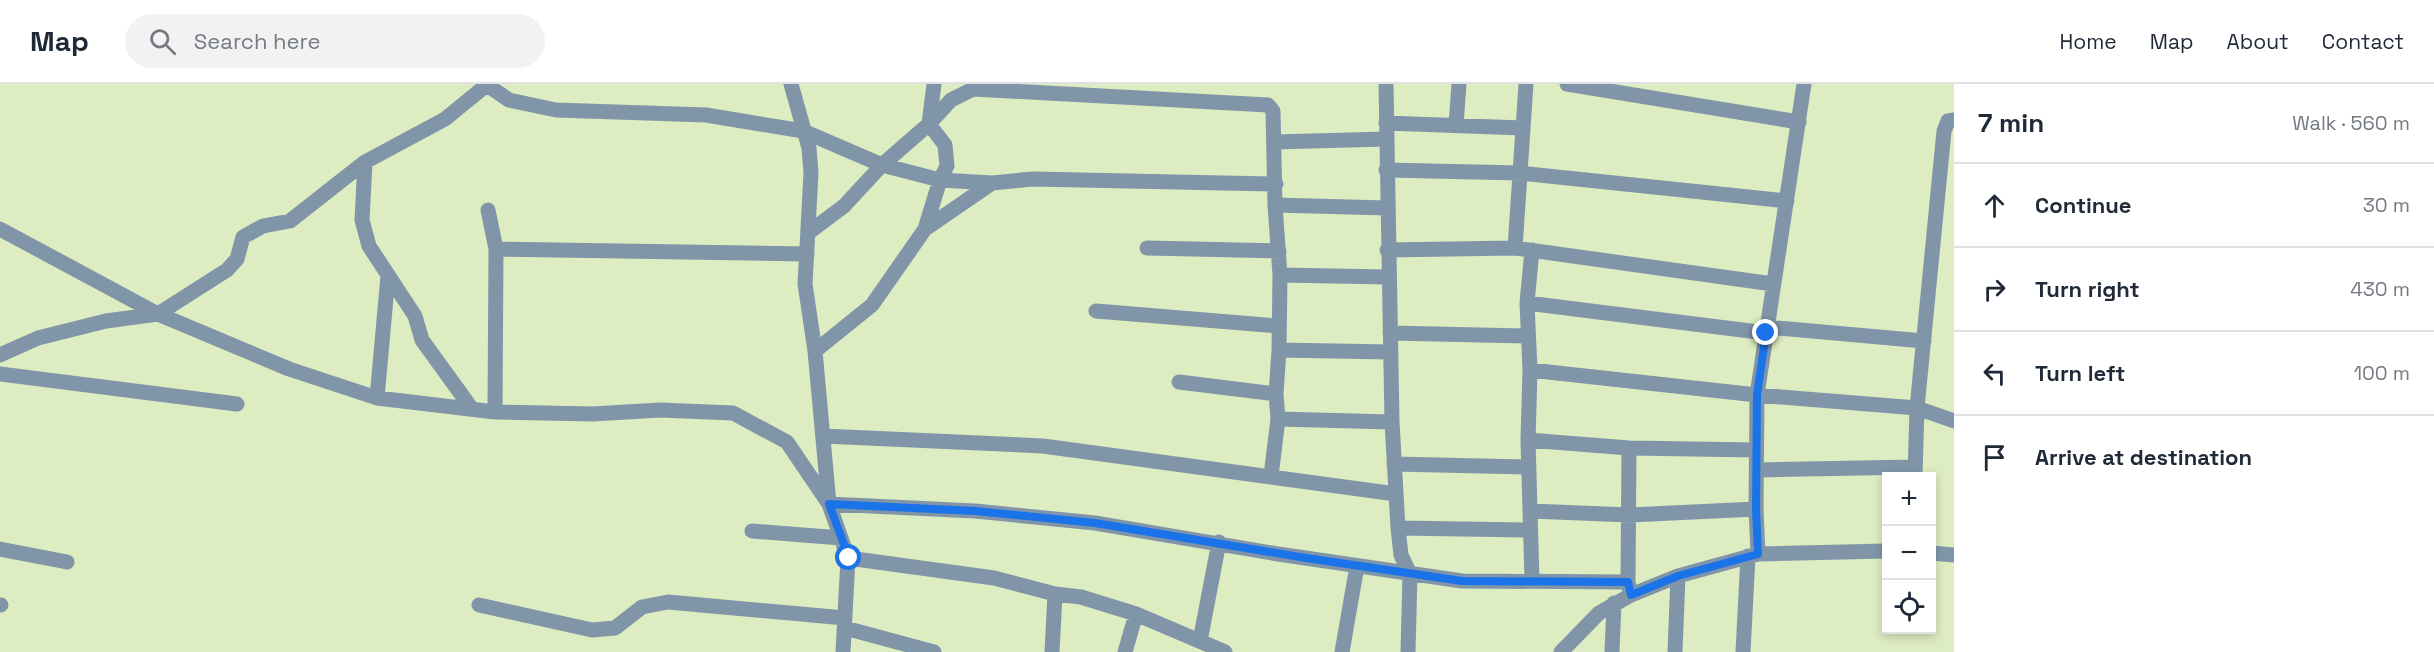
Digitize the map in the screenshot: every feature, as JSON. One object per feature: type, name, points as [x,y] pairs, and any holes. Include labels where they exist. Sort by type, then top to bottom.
[{"type":"street","points":[[791,84],[809,148],[811,173],[805,284],[815,351],[829,504],[849,558],[843,652]]},
{"type":"street","points":[[815,351],[872,305],[925,229],[940,180],[947,166],[945,145],[929,124],[934,84]]},
{"type":"street","points":[[1386,84],[1387,250],[1392,422],[1401,555],[1410,574],[1408,652]]},
{"type":"street","points":[[1456,125],[1459,84]]},
{"type":"street","points":[[1515,248],[1526,84]]},
{"type":"street","points":[[1567,84],[1654,91],[1799,122]]},
{"type":"street","points":[[1743,652],[1756,509],[1757,395],[1804,84]]},
{"type":"street","points":[[0,355],[38,338],[106,321],[158,314],[227,270],[237,260],[243,237],[263,226],[290,221],[365,162],[445,119],[488,85],[509,100],[556,110],[706,115],[803,131],[882,165],[940,180],[992,183],[1033,179],[1276,184]]},
{"type":"street","points":[[808,233],[844,206],[882,165],[929,124],[951,100],[973,89],[1067,96],[1268,105],[1274,111],[1275,205],[1280,275],[1276,394],[1278,419],[1271,476]]},
{"type":"street","points":[[1758,470],[1915,472],[1917,408],[1944,131],[1948,121],[1954,120]]},
{"type":"street","points":[[1386,123],[1523,128]]},
{"type":"street","points":[[1275,142],[1386,139]]},
{"type":"street","points":[[365,162],[362,220],[369,246],[415,316],[422,340],[472,410]]},
{"type":"street","points":[[1386,170],[1520,173],[1787,201]]},
{"type":"street","points":[[925,229],[992,183]]},
{"type":"street","points":[[1275,205],[1387,208]]},
{"type":"street","points":[[488,210],[496,249],[495,412]]},
{"type":"street","points":[[0,229],[158,314],[289,369],[377,398],[495,412],[594,414],[660,410],[733,413],[787,442],[829,504]]},
{"type":"street","points":[[1147,248],[1279,251]]},
{"type":"street","points":[[1387,250],[1515,248],[1773,284]]},
{"type":"street","points":[[496,249],[807,254]]},
{"type":"street","points":[[1532,250],[1527,303],[1530,370],[1528,467],[1532,580]]},
{"type":"street","points":[[1280,275],[1388,278]]},
{"type":"street","points":[[377,398],[388,276]]},
{"type":"street","points":[[1527,303],[1767,330],[1924,341]]},
{"type":"street","points":[[1096,311],[1278,326]]},
{"type":"street","points":[[1390,333],[1527,336]]},
{"type":"street","points":[[1279,350],[1391,352]]},
{"type":"street","points":[[1530,370],[1757,395],[1917,408],[1954,421]]},
{"type":"street","points":[[0,375],[237,404]]},
{"type":"street","points":[[1179,382],[1276,394]]},
{"type":"street","points":[[1278,419],[1392,422]]},
{"type":"street","points":[[823,436],[1042,446],[1396,494]]},
{"type":"street","points":[[1528,440],[1629,448],[1756,450]]},
{"type":"street","points":[[1561,652],[1599,613],[1630,588],[1629,448]]},
{"type":"street","points":[[1394,464],[1528,467]]},
{"type":"street","points":[[829,504],[975,511],[1095,523],[1462,581],[1532,580],[1630,588],[1753,555],[1882,551]]},
{"type":"street","points":[[1530,511],[1630,515],[1756,509]]},
{"type":"street","points":[[1398,528],[1530,530]]},
{"type":"street","points":[[752,531],[841,538]]},
{"type":"street","points":[[1200,641],[1219,542]]},
{"type":"street","points":[[0,549],[67,562]]},
{"type":"street","points":[[1936,553],[1954,555]]},
{"type":"street","points":[[849,558],[994,579],[1055,594],[1081,597],[1136,614],[1226,652]]},
{"type":"street","points":[[1342,652],[1357,566]]},
{"type":"street","points":[[1675,652],[1678,576]]},
{"type":"street","points":[[1052,652],[1055,594]]},
{"type":"street","points":[[478,605],[592,630],[615,628],[642,607],[668,602],[845,623],[931,652]]},
{"type":"street","points":[[1612,652],[1614,603]]},
{"type":"street","points":[[1125,652],[1136,614]]},
{"type":"route","points":[[849,558],[829,504],[975,511],[1095,523],[1219,542],[1278,554],[1462,581],[1628,582],[1631,595],[1678,576],[1758,554],[1757,395],[1766,333]]}]
